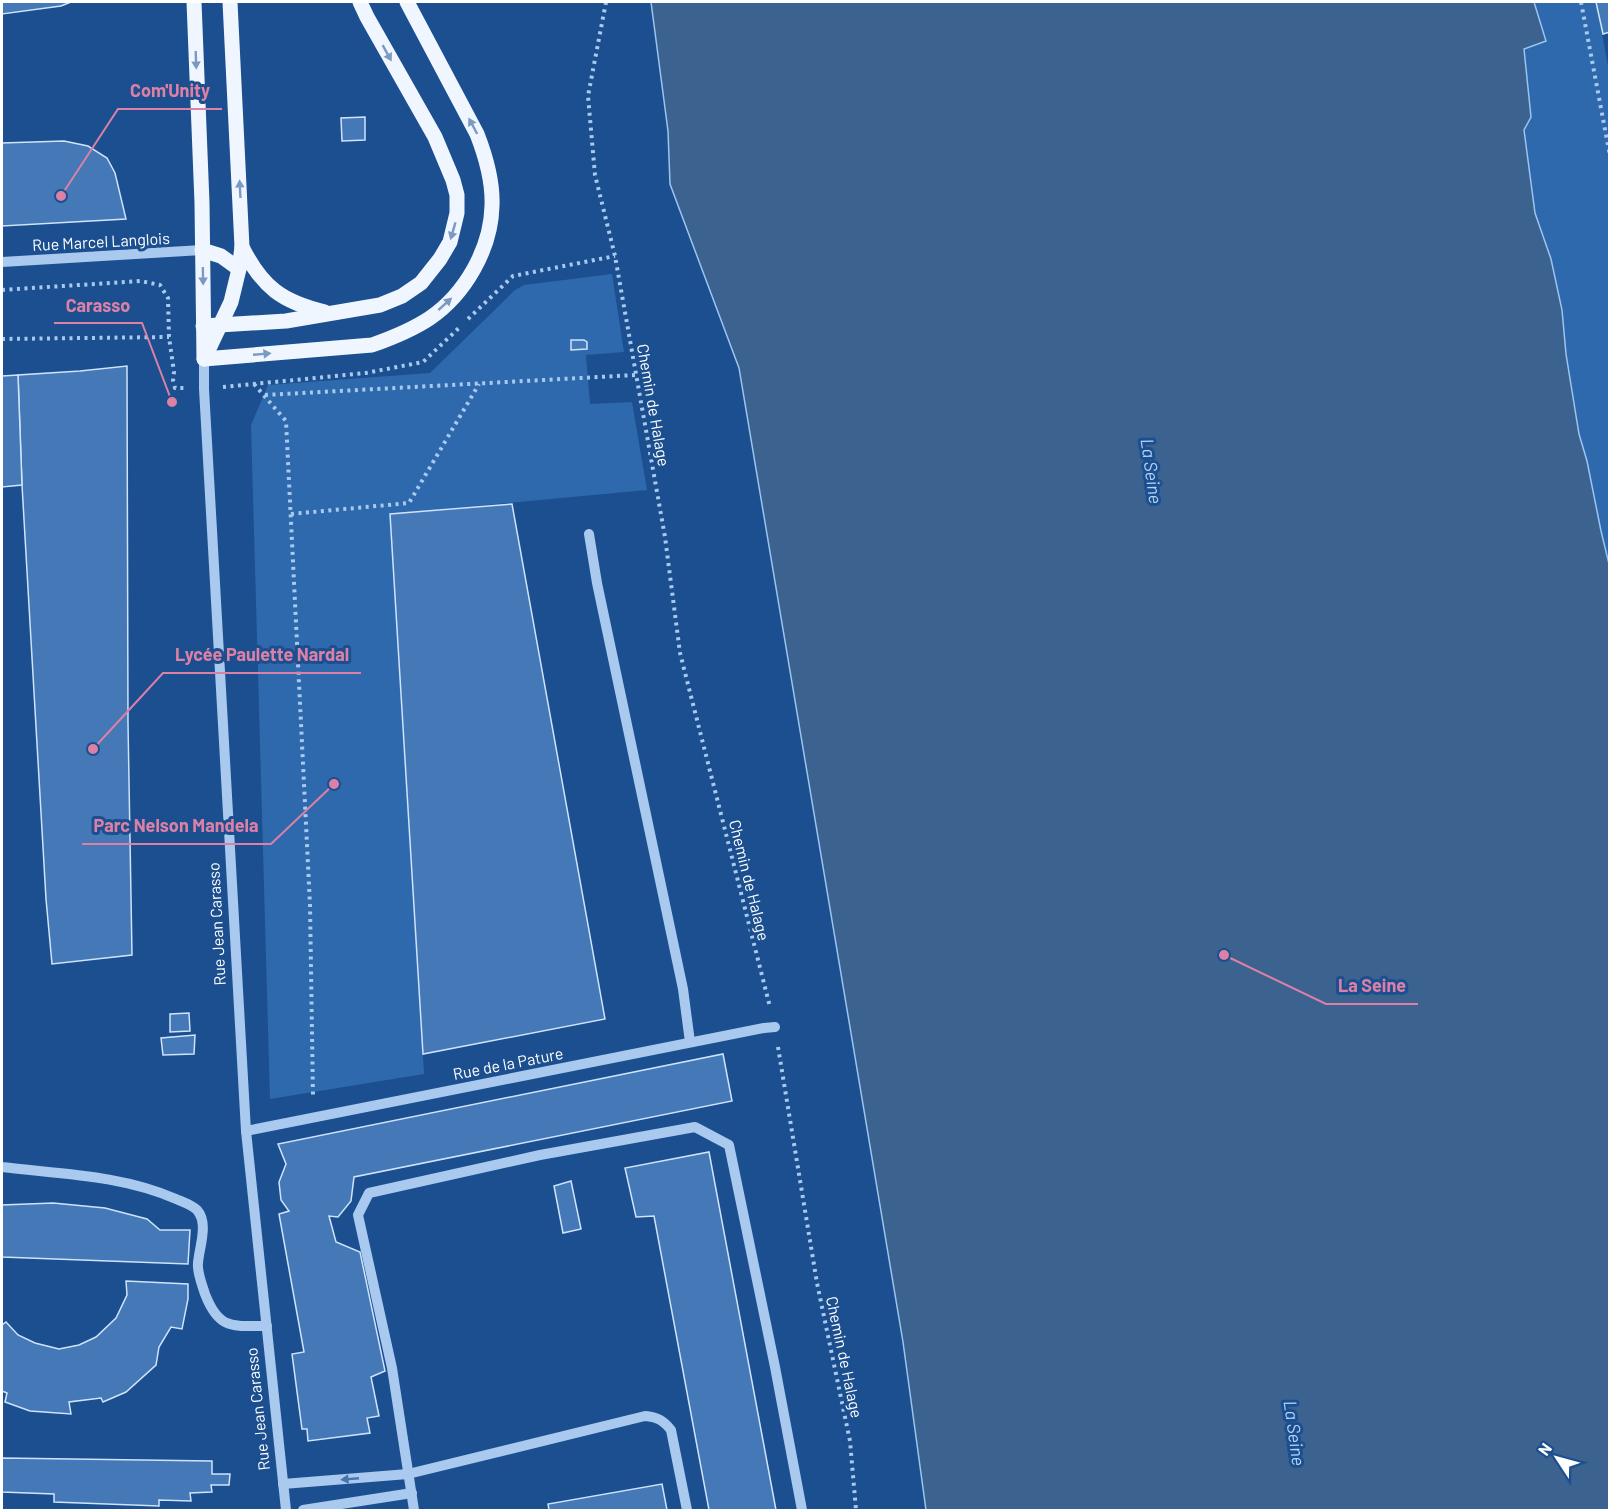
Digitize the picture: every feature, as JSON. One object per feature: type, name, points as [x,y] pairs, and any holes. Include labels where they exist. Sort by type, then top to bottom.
[{"type":"main road","points":[[194,2],[202,203],[204,359],[372,345],[431,317],[460,290],[470,275],[486,241],[493,205],[485,155],[477,134],[407,2]]},
{"type":"main road","name":"Rue Jean Carasso","points":[[204,359],[231,302],[242,247],[230,2]]},
{"type":"main road","points":[[203,326],[277,322],[380,304],[402,296],[421,283],[440,260],[450,242],[457,213],[457,195],[453,180],[438,144],[360,2]]},
{"type":"main road","points":[[242,247],[258,276],[273,291],[306,308],[328,313]]},
{"type":"main road","points":[[202,250],[221,256],[239,268]]},
{"type":"street","name":"Rue Marcel Langlois","points":[[2,262],[202,250]]},
{"type":"street","name":"Rue Jean Carasso","points":[[204,359],[246,1131],[286,1510]]},
{"type":"street","points":[[589,534],[597,583],[683,989],[690,1042]]},
{"type":"street","name":"Rue de la Pature","points":[[246,1131],[775,1027]]},
{"type":"street","points":[[414,1510],[392,1368],[358,1215],[369,1193],[540,1155],[695,1127],[729,1145],[802,1510]]},
{"type":"street","points":[[2,1167],[112,1179],[162,1193],[195,1207],[200,1214],[202,1224],[197,1264],[211,1309],[228,1324],[267,1326]]},
{"type":"street","points":[[283,1484],[408,1474],[645,1416],[656,1417],[671,1430],[687,1510]]},
{"type":"street","points":[[303,1510],[412,1493]]},
{"type":"path","name":"Chemin de Halage","points":[[606,2],[588,96],[595,175],[615,256],[665,537],[680,653],[775,1027],[817,1283],[850,1441],[856,1510]]},
{"type":"path","points":[[1581,2],[1610,156]]},
{"type":"path","points":[[2,339],[169,337]]},
{"type":"path","points":[[264,395],[636,375]]},
{"type":"path","points":[[254,384],[286,422],[310,905],[314,1117]]},
{"type":"path","points":[[291,514],[409,503],[480,384]]},
{"type":"shaded area","points":[[1534,2],[1596,2],[1610,76],[1609,568],[1587,461],[1579,434],[1566,354],[1562,310],[1551,259],[1535,213],[1524,130],[1531,117],[1524,48],[1546,40]]},
{"type":"shaded area","points":[[612,274],[624,352],[586,355],[590,404],[632,402],[647,490],[391,514],[424,1074],[270,1099],[251,425],[268,385],[430,373],[515,290],[524,285]]},
{"type":"water","name":"La Seine","points":[[651,2],[1534,2],[1546,41],[1524,49],[1531,117],[1524,130],[1535,213],[1551,259],[1562,310],[1566,354],[1579,434],[1610,568],[1609,1510],[926,1510],[903,1342],[739,368],[670,184],[668,131]]},
{"type":"building","points":[[2,2],[71,2],[61,6],[2,14]]},
{"type":"building","points":[[1596,2],[1610,2],[1610,32],[1603,34]]},
{"type":"building","points":[[365,117],[365,140],[342,141],[341,118]]},
{"type":"building","points":[[64,141],[88,146],[107,158],[115,173],[126,219],[2,226],[2,143]]},
{"type":"building","points":[[571,340],[584,340],[587,342],[587,349],[571,350]]},
{"type":"building","points":[[127,366],[128,723],[132,955],[52,964],[46,899],[22,485],[18,375]]},
{"type":"building","points":[[18,375],[22,485],[2,487],[2,376]]},
{"type":"building","points":[[512,504],[605,1019],[423,1054],[390,514]]},
{"type":"building","points":[[189,1013],[190,1031],[170,1032],[170,1014]]},
{"type":"building","points":[[195,1035],[194,1054],[163,1055],[161,1038]]},
{"type":"building","points":[[723,1054],[732,1101],[354,1177],[351,1201],[338,1217],[329,1216],[336,1242],[360,1252],[385,1371],[371,1377],[379,1416],[367,1418],[370,1433],[308,1441],[307,1429],[302,1429],[292,1354],[304,1352],[279,1214],[289,1211],[281,1200],[279,1182],[286,1164],[278,1144]]},
{"type":"building","points":[[709,1152],[776,1510],[709,1510],[654,1216],[636,1217],[625,1168]]},
{"type":"building","points":[[571,1181],[581,1229],[563,1233],[554,1186]]},
{"type":"building","points":[[53,1203],[105,1208],[147,1219],[160,1230],[190,1230],[188,1264],[2,1257],[2,1205]]},
{"type":"building","points":[[126,1281],[188,1284],[188,1299],[182,1329],[171,1327],[159,1347],[156,1365],[126,1392],[103,1402],[101,1398],[69,1402],[71,1414],[30,1411],[5,1402],[7,1393],[2,1391],[2,1325],[6,1322],[18,1335],[35,1343],[59,1349],[79,1345],[96,1337],[116,1318],[127,1295]]},
{"type":"building","points":[[2,1458],[212,1461],[212,1474],[230,1474],[229,1485],[211,1485],[212,1492],[190,1493],[191,1501],[159,1500],[159,1506],[54,1502],[54,1494],[2,1492]]},
{"type":"building","points":[[662,1484],[667,1510],[549,1510],[548,1504]]},
{"type":"place","name":"Com'Unity","points":[[61,196]]},
{"type":"place","name":"Carasso","points":[[172,402]]},
{"type":"place","name":"Lycée Paulette Nardal","points":[[93,749]]},
{"type":"place","name":"Parc Nelson Mandela","points":[[334,784]]},
{"type":"place","name":"La Seine","points":[[1224,955]]}]
